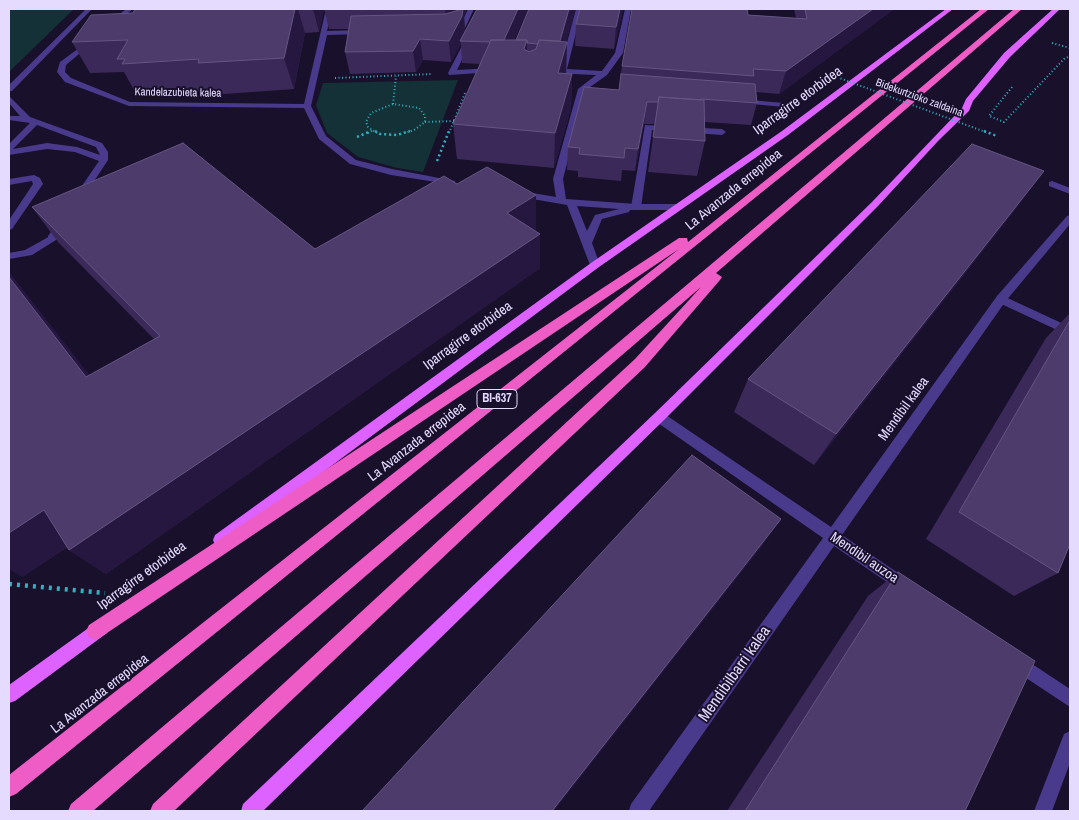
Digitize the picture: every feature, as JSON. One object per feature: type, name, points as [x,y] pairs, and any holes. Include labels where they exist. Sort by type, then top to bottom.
[{"type":"highway","name":"La Avanzada errepidea","points":[[9,787],[759,191],[984,9]]},
{"type":"highway","points":[[78,811],[1018,9]]},
{"type":"highway","points":[[95,631],[759,191]]},
{"type":"highway","points":[[160,811],[640,363],[750,238]]},
{"type":"main road","name":"Iparragirre etorbidea","points":[[9,695],[594,265],[792,128],[950,9]]},
{"type":"main road","points":[[250,811],[659,417],[875,204],[936,138],[966,109],[969,101],[1007,55],[1057,9]]},
{"type":"street","points":[[9,90],[89,9]]},
{"type":"street","points":[[108,27],[130,9]]},
{"type":"street","points":[[330,9],[307,106],[322,137],[353,162],[410,176],[466,186]]},
{"type":"street","points":[[438,31],[463,27],[472,9]]},
{"type":"street","points":[[452,73],[484,9]]},
{"type":"street","points":[[563,72],[579,9]]},
{"type":"street","points":[[594,265],[587,244],[566,201],[558,179],[582,90],[604,73],[620,53],[628,9]]},
{"type":"street","points":[[324,33],[371,32]]},
{"type":"street","name":"Kandelazubieta kalea","points":[[100,33],[64,64],[61,72],[68,80],[129,104],[307,106]]},
{"type":"street","points":[[452,73],[500,69]]},
{"type":"street","points":[[544,71],[604,73]]},
{"type":"street","points":[[582,90],[592,90]]},
{"type":"street","points":[[9,98],[31,120]]},
{"type":"street","points":[[735,101],[796,106]]},
{"type":"street","points":[[9,118],[31,120],[78,136],[99,145],[104,152],[104,160],[52,238],[28,253],[9,256]]},
{"type":"street","points":[[9,148],[19,140],[31,120]]},
{"type":"street","points":[[636,207],[648,127],[722,132]]},
{"type":"street","points":[[9,152],[47,146],[77,150],[104,160]]},
{"type":"street","points":[[9,182],[34,178],[38,184],[9,227]]},
{"type":"street","points":[[1052,184],[1070,191]]},
{"type":"street","points":[[514,193],[566,201],[636,207],[678,207]]},
{"type":"street","points":[[587,244],[598,217],[636,207]]},
{"type":"street","name":"Mendibil kalea","points":[[832,536],[1001,299],[1069,222]]},
{"type":"street","points":[[1001,299],[1070,332]]},
{"type":"street","name":"Mendibil auzoa","points":[[659,417],[914,592]]},
{"type":"street","name":"Mendibilbarri kalea","points":[[638,811],[832,536]]},
{"type":"street","points":[[1004,654],[1070,699]]},
{"type":"street","points":[[1043,811],[1070,740]]},
{"type":"path","points":[[1047,41],[1070,48]]},
{"type":"path","points":[[989,116],[1004,122],[1064,58],[1070,56]]},
{"type":"path","points":[[434,166],[474,71]]},
{"type":"path","points":[[313,79],[452,73]]},
{"type":"path","points":[[393,104],[396,76]]},
{"type":"path","name":"Bidekurtzioko zaldaina","points":[[834,76],[998,136]]},
{"type":"path","points":[[425,122],[425,116],[418,108],[393,104],[371,113],[366,122],[368,127],[380,134],[397,135],[414,130],[425,122],[454,121]]},
{"type":"path","points":[[9,584],[144,596]]},
{"type":"green space","points":[[9,9],[74,9],[9,72]]},
{"type":"green space","points":[[458,80],[423,172],[397,168],[358,157],[327,133],[316,105],[323,83]]},
{"type":"building","points":[[135,9],[295,9],[284,58],[198,63],[199,59],[122,64],[125,59],[117,59],[128,40],[72,42],[91,15],[133,13]]},
{"type":"building","points":[[463,9],[462,16],[449,41],[420,39],[413,51],[345,52],[351,16],[445,14]]},
{"type":"building","points":[[477,9],[518,9],[504,40],[491,40],[490,42],[460,41]]},
{"type":"building","points":[[529,9],[569,9],[560,41],[539,40],[538,44],[527,43],[527,40],[516,40]]},
{"type":"building","points":[[580,9],[620,9],[616,27],[576,24]]},
{"type":"building","points":[[632,9],[747,9],[748,15],[807,19],[805,9],[873,9],[786,71],[753,69],[754,76],[622,66]]},
{"type":"building","points":[[491,40],[527,40],[524,49],[529,52],[536,49],[539,40],[567,42],[558,73],[572,74],[555,133],[453,124]]},
{"type":"building","points":[[621,74],[755,84],[757,103],[659,97],[658,102],[647,102],[638,149],[625,148],[624,158],[579,154],[580,148],[568,147],[584,87],[619,90]]},
{"type":"building","points":[[659,97],[704,100],[705,141],[653,137]]},
{"type":"building","points":[[183,143],[315,249],[444,176],[457,184],[487,167],[536,195],[507,213],[540,234],[69,550],[44,510],[9,533],[9,277],[86,377],[160,336],[32,207]]},
{"type":"building","points":[[972,144],[1044,171],[836,434],[748,379]]},
{"type":"building","points":[[1070,320],[1070,544],[1058,573],[959,512]]},
{"type":"building","points":[[692,455],[781,519],[552,811],[362,811]]},
{"type":"building","points":[[898,572],[1035,661],[965,811],[745,811]]}]
